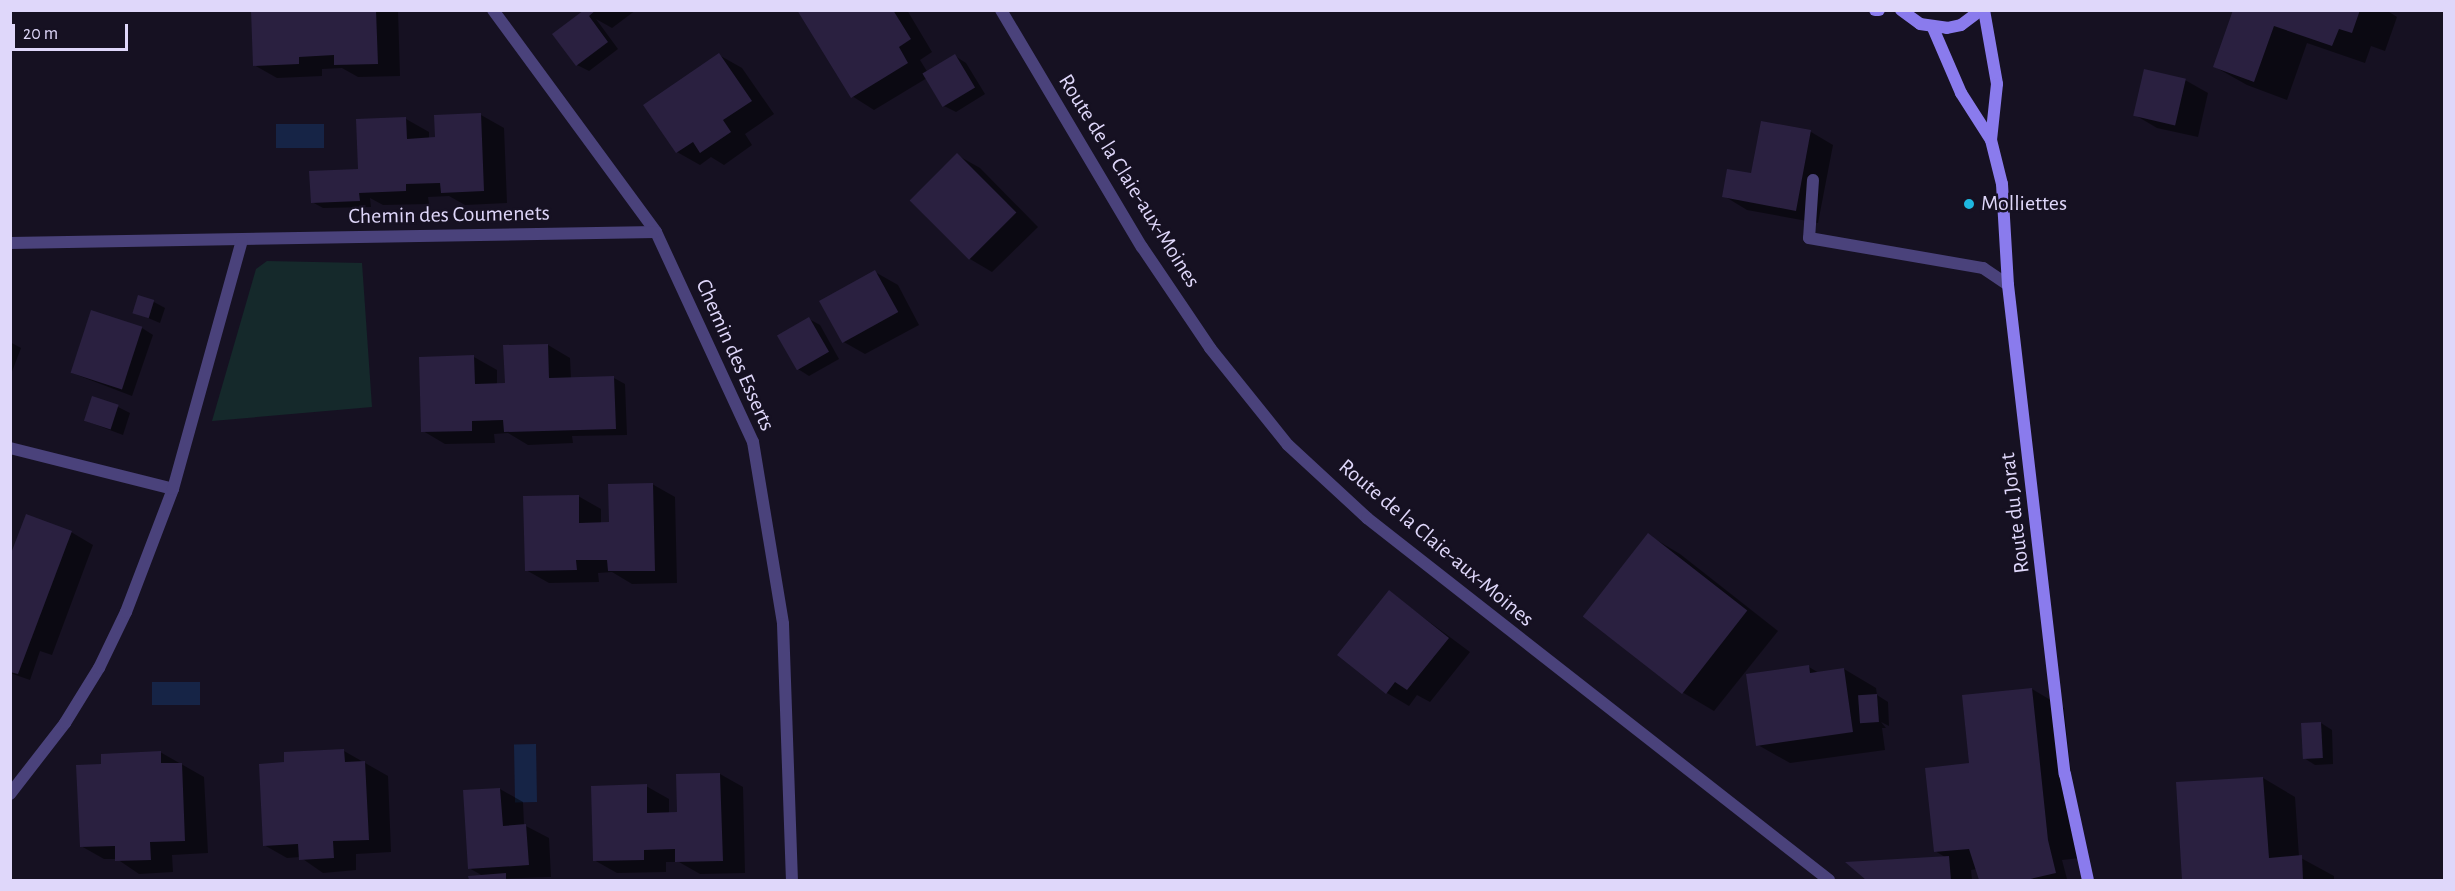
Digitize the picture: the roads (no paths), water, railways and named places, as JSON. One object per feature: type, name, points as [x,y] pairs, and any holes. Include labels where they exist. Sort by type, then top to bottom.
[{"type":"street","name":"Chemin des Esserts","points":[[493,10],[656,232],[753,442],[783,624],[792,880]]},
{"type":"street","name":"Route de la Claie-aux-Moines","points":[[1001,10],[1142,248],[1210,348],[1288,445],[1367,518],[1829,880]]},
{"type":"street","points":[[1901,10],[1920,24],[1933,28],[1961,25],[1983,10]]},
{"type":"street","name":"Route du Jorat","points":[[1983,10],[1997,84],[1991,140]]},
{"type":"street","name":"Route du Jorat","points":[[1933,28],[1961,93],[1991,140],[2002,184],[2008,285],[2065,774],[2088,880]]},
{"type":"street","points":[[1813,180],[1809,238],[1983,268],[2008,285]]},
{"type":"street","name":"Chemin des Coumenets","points":[[10,243],[656,232]]},
{"type":"street","points":[[10,794],[65,723],[99,668],[126,612],[173,489],[242,240]]},
{"type":"street","points":[[10,448],[173,489]]},
{"type":"water","points":[[276,124],[324,124],[324,148],[276,148]]},
{"type":"water","points":[[152,682],[200,682],[200,705],[152,705]]},
{"type":"water","points":[[514,744],[536,744],[537,802],[515,802]]},
{"type":"place","name":"Molliettes","points":[[1969,204]]}]
